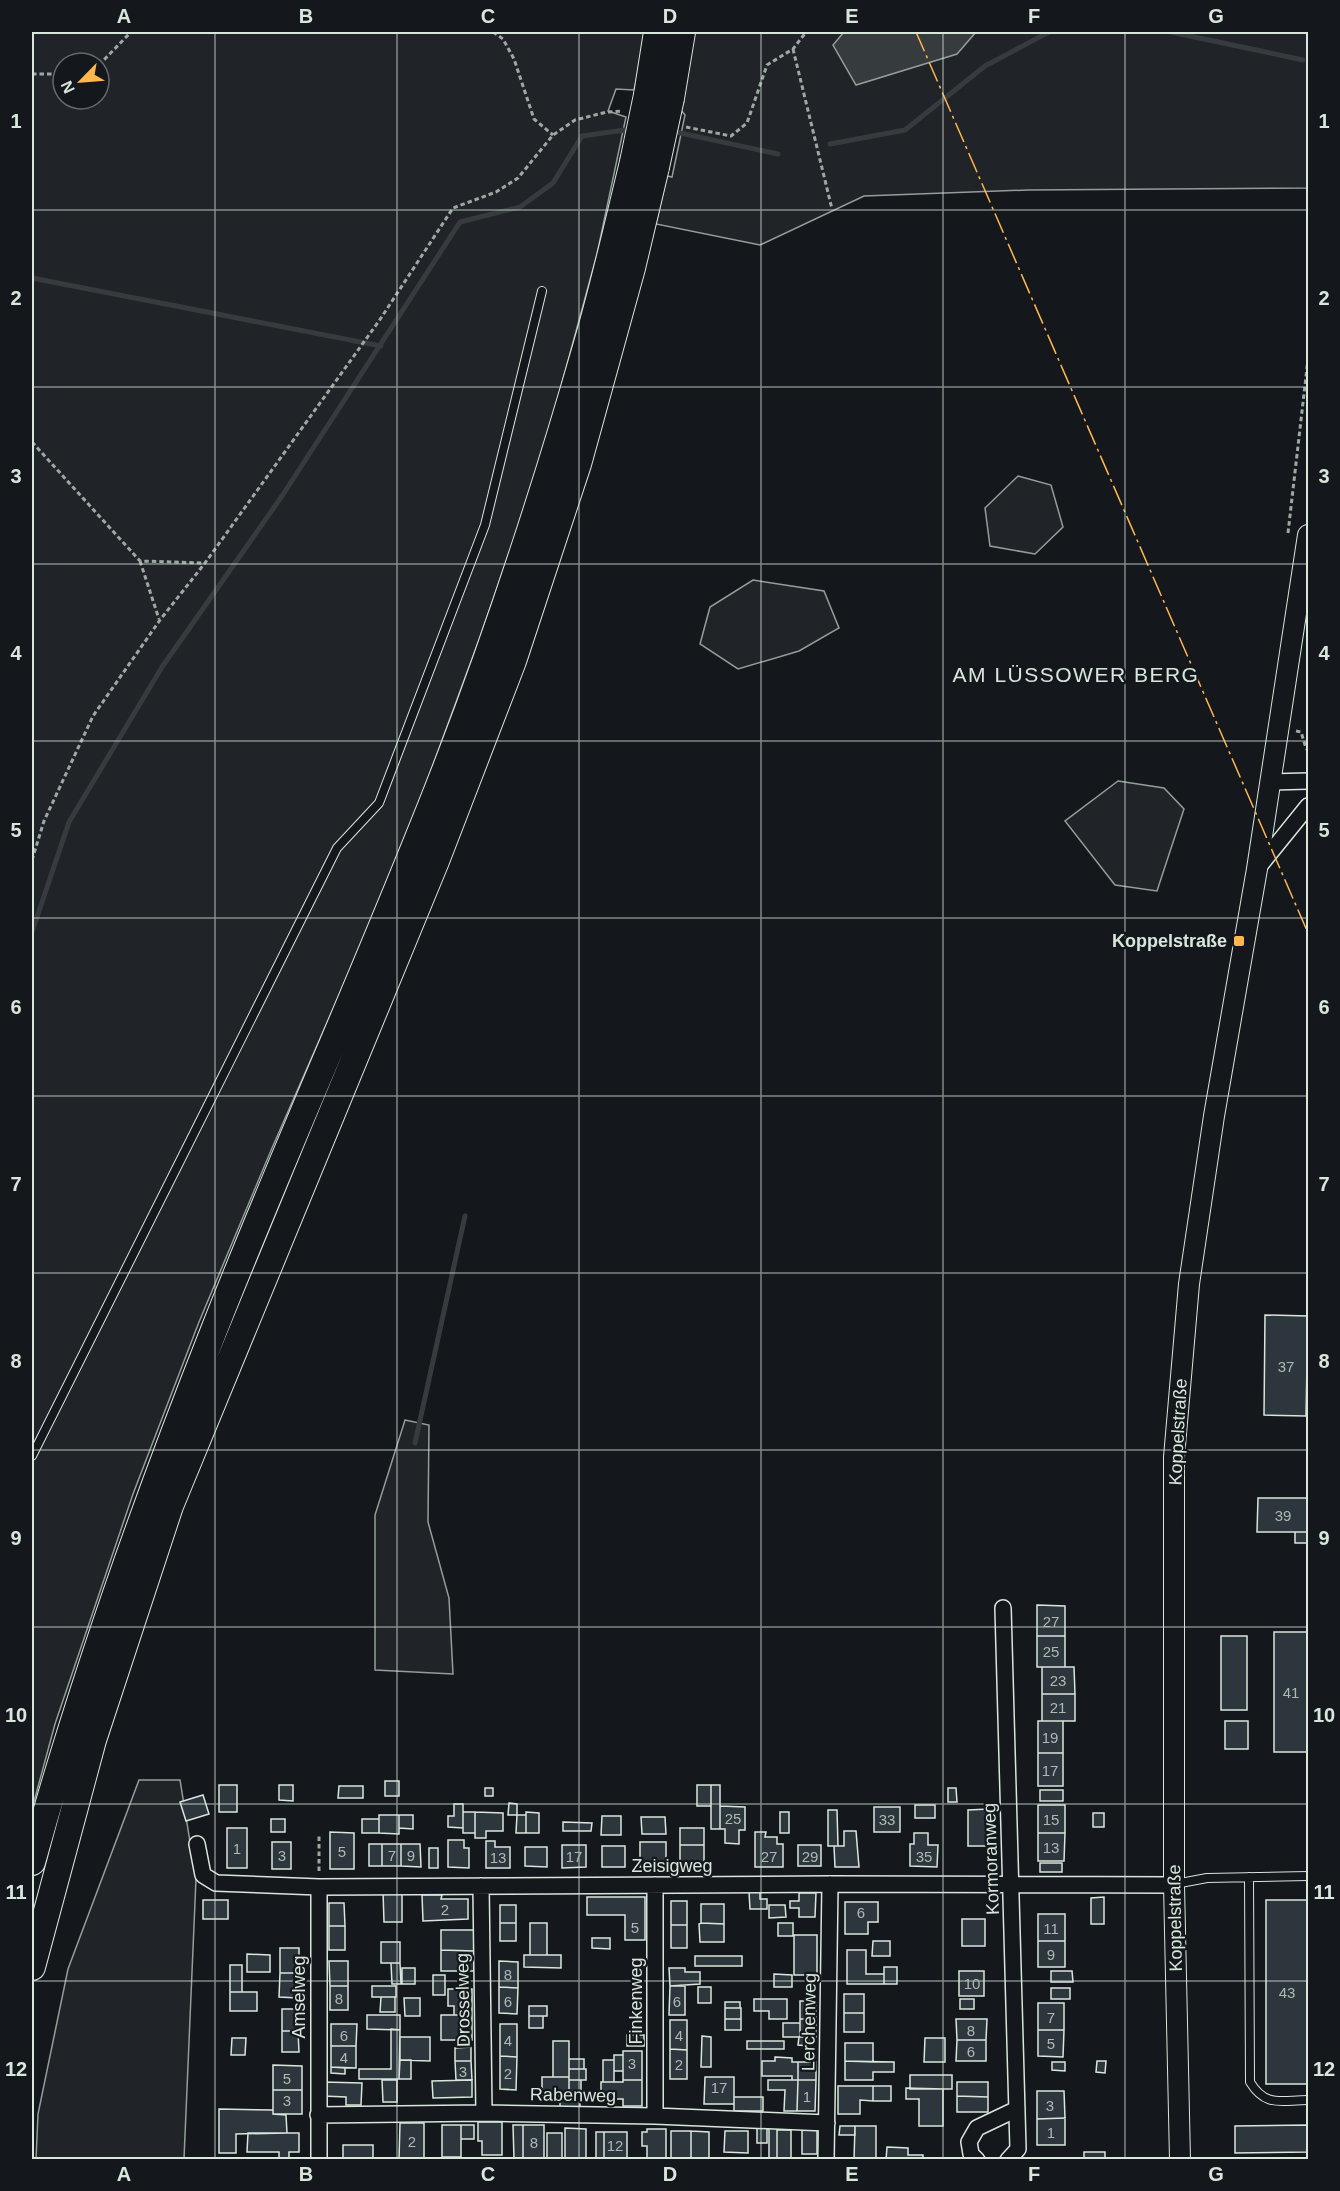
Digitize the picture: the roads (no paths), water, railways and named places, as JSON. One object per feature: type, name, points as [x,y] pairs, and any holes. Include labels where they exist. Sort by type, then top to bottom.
[{"type":"highway","points":[[32,1967],[93,1740],[170,1506],[436,861],[513,660],[578,464],[632,268],[645,165],[657,32]]},
{"type":"highway","points":[[649,102],[682,32]]},
{"type":"highway","points":[[32,1862],[35,1836],[147,1503],[215,1327],[407,866],[492,641],[645,165]]},
{"type":"street","name":"Koppelstraße","points":[[1180,2160],[1174,1885],[1174,1457],[1189,1284],[1214,1116],[1257,869],[1308,535]]},
{"type":"street","points":[[1270,782],[1308,781]]},
{"type":"street","points":[[1257,869],[1308,806]]},
{"type":"street","name":"Kormoranweg","points":[[1003,1608],[1018,2149],[1008,2160]]},
{"type":"street","name":"Zeisigweg","points":[[197,1845],[203,1875],[216,1883],[319,1887],[830,1884],[1174,1885]]},
{"type":"street","name":"Lerchenweg","points":[[826,2160],[830,1884]]},
{"type":"street","name":"Drosselweg","points":[[481,1886],[484,2113]]},
{"type":"street","name":"Finkenweg","points":[[655,1886],[655,2116]]},
{"type":"street","name":"Amselweg","points":[[319,1887],[319,2160]]},
{"type":"street","points":[[977,2160],[971,2154],[969,2142],[977,2128],[1017,2109]]},
{"type":"street","name":"Rabenweg","points":[[318,2115],[484,2113],[655,2116],[827,2123]]},
{"type":"lane","points":[[32,1456],[337,848],[379,804],[485,525],[542,291]]},
{"type":"lane","points":[[1174,1885],[1207,1878],[1308,1876]]},
{"type":"lane","points":[[1249,1877],[1250,2082],[1256,2092],[1267,2100],[1308,2100]]},
{"type":"waterway","points":[[830,144],[905,130],[985,66],[1049,32]]},
{"type":"waterway","points":[[1171,32],[1303,60]]},
{"type":"waterway","points":[[32,932],[69,822],[162,667],[282,496],[460,222],[520,207],[553,183],[582,136],[632,129]]},
{"type":"waterway","points":[[671,131],[778,154]]},
{"type":"waterway","points":[[32,278],[381,346]]},
{"type":"waterway","points":[[415,1443],[465,1216]]},
{"type":"place","name":"Koppelstraße","points":[[1239,941]]},
{"type":"district","name":"AM LÜSSOWER BERG","points":[[1076,674]]}]
